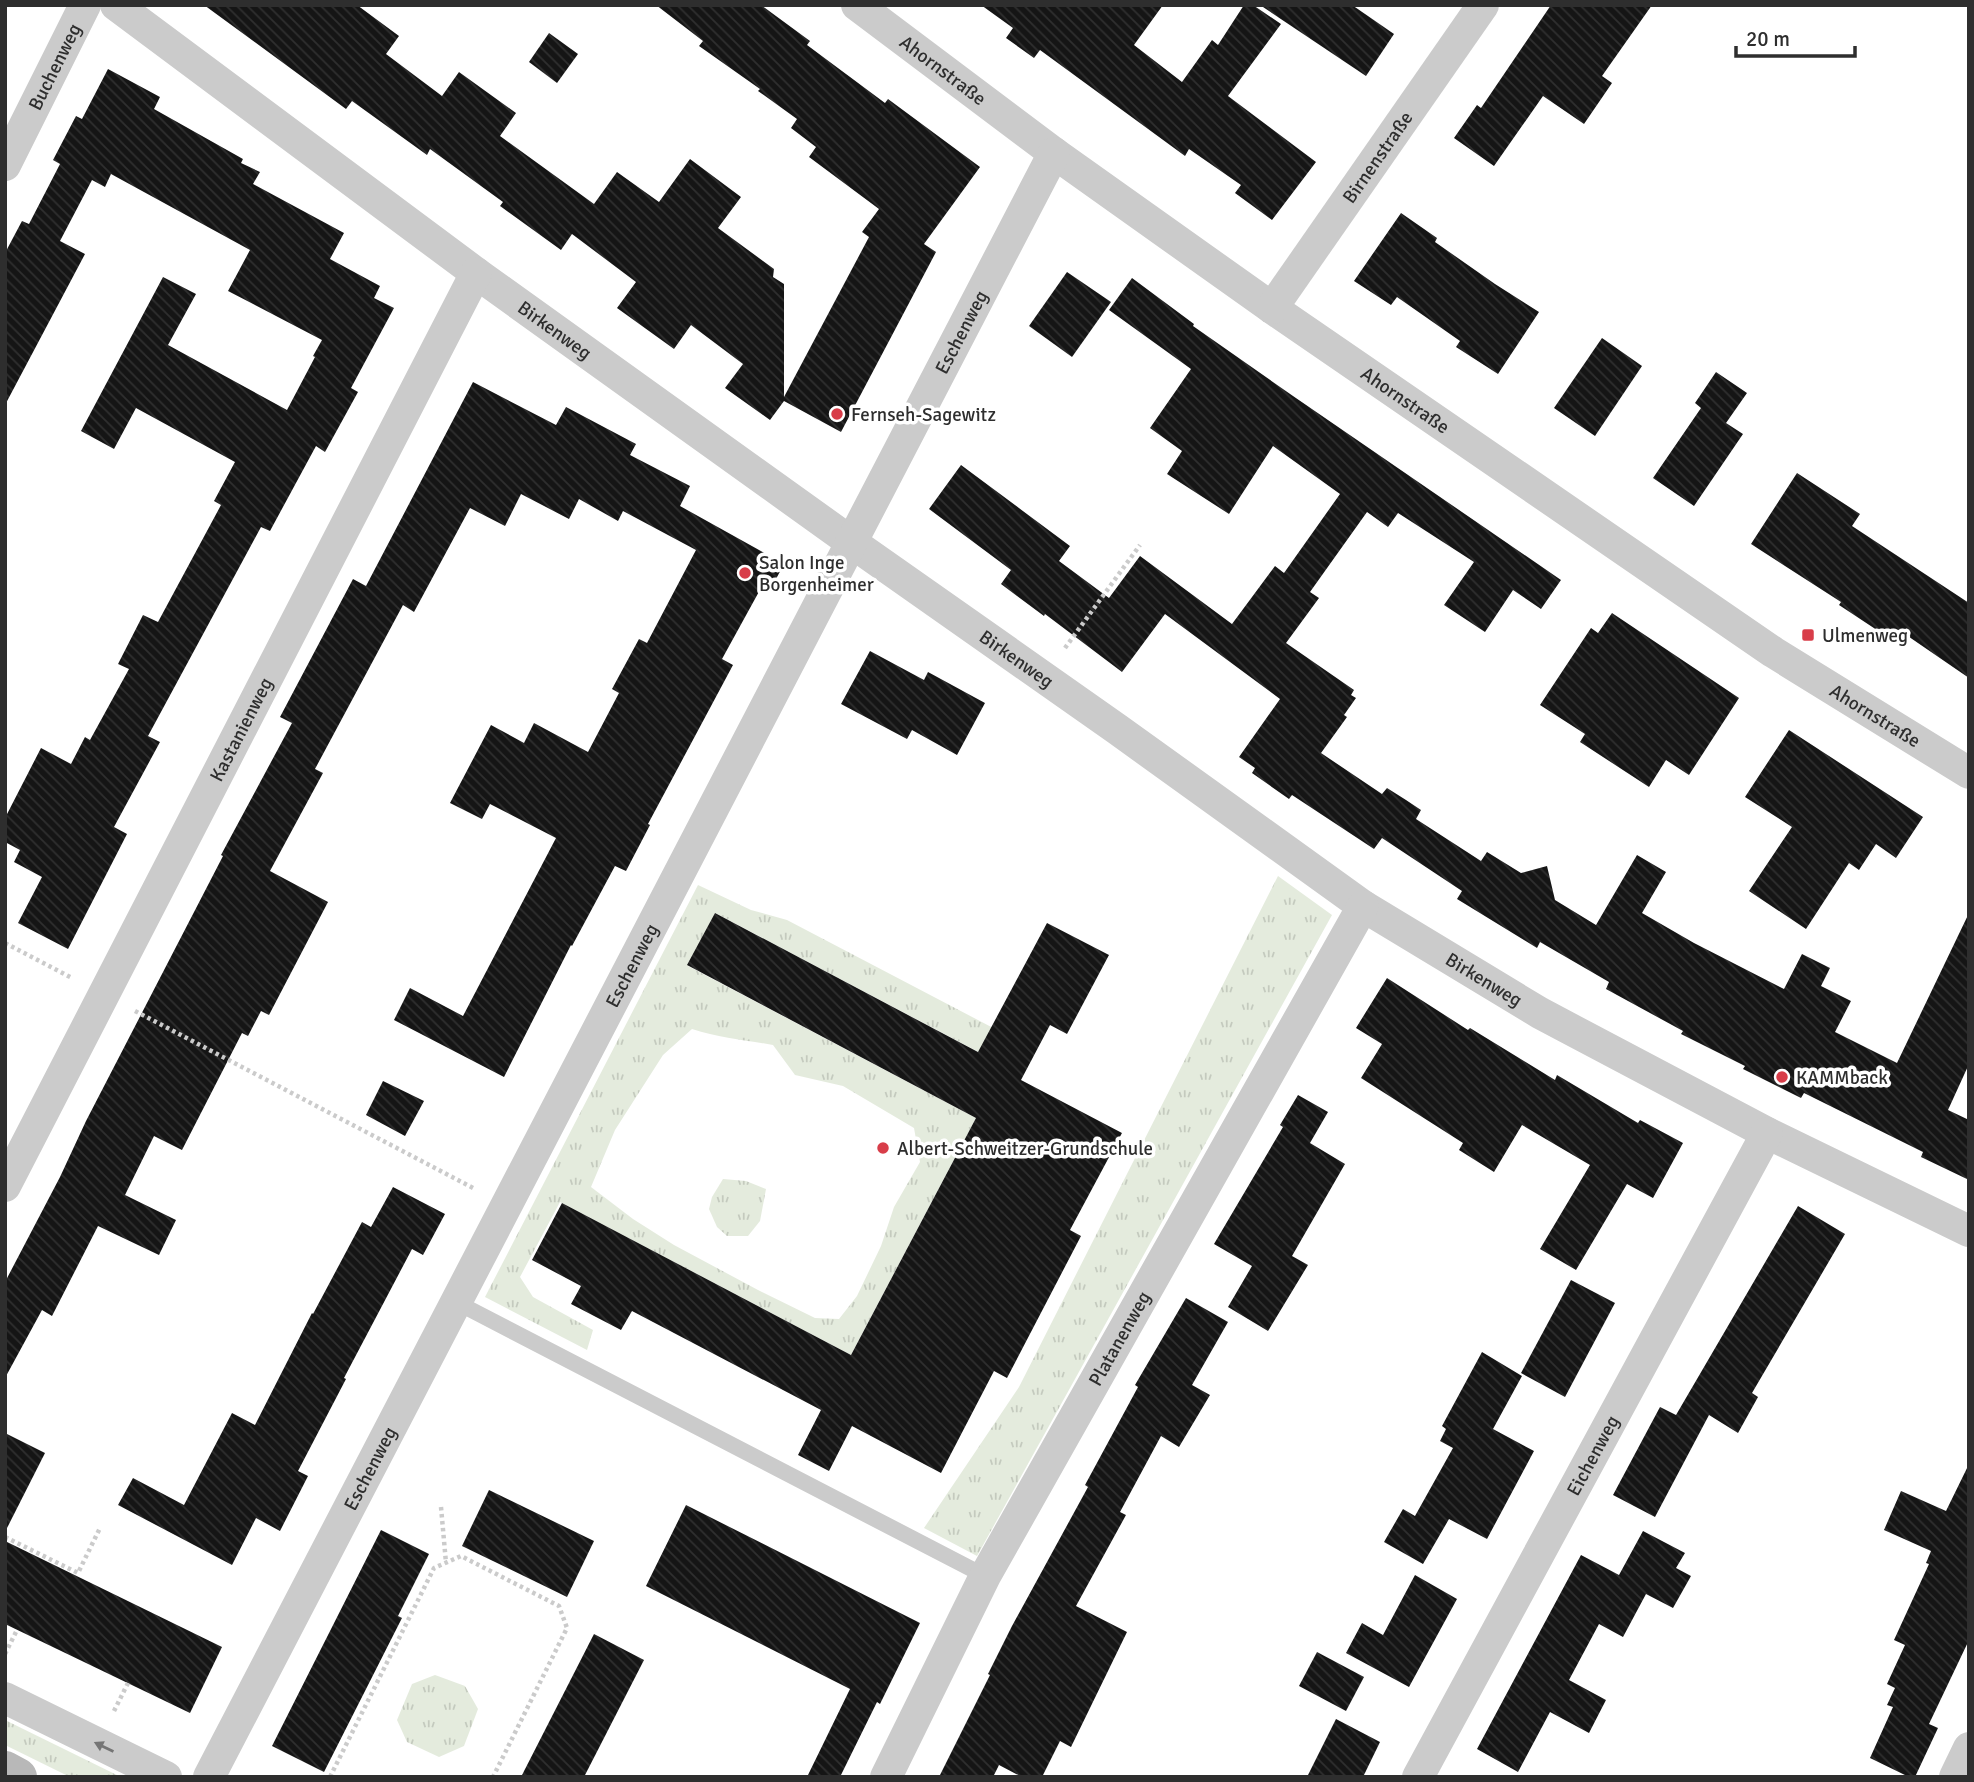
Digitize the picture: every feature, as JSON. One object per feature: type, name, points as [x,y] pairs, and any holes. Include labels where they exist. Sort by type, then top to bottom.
[{"type":"main road","points":[[5,1770],[18,1777]]},
{"type":"street","name":"Buchenweg","points":[[5,165],[85,5]]},
{"type":"street","name":"Birkenweg","points":[[116,5],[476,273],[1363,906],[1540,1013],[1767,1133],[1969,1231]]},
{"type":"street","name":"Ahornstraße","points":[[857,5],[1054,153],[1272,308],[1773,652],[1969,773]]},
{"type":"street","name":"Birnenstraße","points":[[1272,308],[1483,5]]},
{"type":"street","name":"Eschenweg","points":[[209,1777],[1054,153]]},
{"type":"street","name":"Kastanienweg","points":[[5,1186],[476,273]]},
{"type":"street","name":"Platanenweg","points":[[886,1777],[985,1576],[1363,906]]},
{"type":"street","name":"Eichenweg","points":[[1418,1777],[1767,1133]]},
{"type":"street","points":[[5,1698],[166,1777]]},
{"type":"street","points":[[1955,1777],[1969,1748]]},
{"type":"lane","points":[[456,1302],[985,1576]]},
{"type":"path","points":[[1043,677],[1140,545]]},
{"type":"path","points":[[5,943],[506,1206]]},
{"type":"path","points":[[441,1507],[446,1563]]},
{"type":"path","points":[[5,1537],[78,1573],[100,1528]]},
{"type":"path","points":[[330,1777],[434,1568],[461,1556],[559,1606],[567,1628],[493,1777]]},
{"type":"path","points":[[5,1654],[17,1630]]},
{"type":"green space","points":[[1278,876],[1332,915],[977,1556],[924,1528],[1019,1387]]},
{"type":"green space","points":[[698,885],[751,910],[787,920],[1018,1041],[1005,1066],[715,913],[688,966],[976,1118],[851,1355],[560,1202],[520,1277],[533,1297],[593,1330],[587,1350],[485,1297]],"holes":[[[692,1029],[773,1045],[795,1075],[843,1086],[914,1128],[920,1162],[894,1207],[881,1246],[857,1296],[839,1319],[815,1318],[758,1290],[674,1245],[633,1219],[591,1187],[615,1130],[663,1055]]]},
{"type":"green space","points":[[723,1179],[746,1181],[766,1189],[760,1221],[748,1236],[727,1236],[717,1227],[709,1209],[712,1197]]},
{"type":"green space","points":[[435,1675],[465,1686],[478,1709],[464,1746],[439,1757],[407,1742],[397,1720],[412,1684]]},
{"type":"green space","points":[[5,1720],[121,1777],[70,1777],[5,1745]]},
{"type":"building","points":[[204,5],[357,5],[399,36],[386,54],[442,96],[459,72],[516,113],[500,136],[594,204],[617,172],[659,202],[690,159],[741,197],[718,228],[774,269],[773,277],[784,284],[784,397],[869,237],[862,232],[879,209],[809,157],[816,147],[791,128],[797,119],[699,46],[703,41],[656,5],[761,5],[810,41],[807,45],[885,103],[888,99],[980,167],[924,244],[936,252],[841,432],[784,401],[770,420],[725,388],[743,364],[691,325],[674,349],[617,308],[636,282],[572,234],[561,250],[500,206],[503,202],[430,149],[427,155],[352,101],[346,109]]},
{"type":"building","points":[[981,5],[1163,5],[1134,45],[1182,82],[1212,40],[1218,45],[1244,5],[1253,5],[1281,24],[1228,96],[1316,162],[1272,220],[1235,193],[1241,185],[1189,149],[1185,156],[1040,50],[1034,58],[1006,38],[1013,28]]},
{"type":"building","points":[[1260,5],[1352,5],[1394,34],[1366,76]]},
{"type":"building","points":[[1551,5],[1652,5],[1602,76],[1612,83],[1584,124],[1543,96],[1494,166],[1454,138],[1477,105],[1481,108]]},
{"type":"building","points":[[549,33],[578,54],[557,83],[529,62]]},
{"type":"building","points":[[108,69],[160,97],[154,109],[243,159],[241,163],[260,172],[253,184],[344,233],[330,259],[380,286],[374,298],[394,308],[351,388],[358,392],[325,452],[316,446],[270,531],[261,527],[148,736],[160,742],[114,827],[127,834],[68,949],[18,923],[42,877],[14,862],[20,850],[5,842],[5,818],[41,748],[71,764],[85,737],[90,740],[129,669],[118,664],[143,615],[158,622],[221,505],[214,501],[235,462],[136,408],[114,449],[81,431],[163,277],[196,294],[168,345],[287,410],[322,340],[228,291],[250,250],[111,174],[105,187],[92,180],[60,241],[85,254],[5,405],[5,253],[22,221],[29,224],[60,164],[53,160],[76,116],[82,119]]},
{"type":"building","points":[[1401,213],[1437,238],[1435,242],[1539,312],[1498,374],[1456,347],[1460,341],[1397,297],[1391,305],[1354,281]]},
{"type":"building","points":[[1067,272],[1111,302],[1072,357],[1029,326]]},
{"type":"building","points":[[1132,278],[1194,324],[1193,326],[1561,580],[1541,609],[1513,590],[1485,632],[1444,605],[1474,562],[1398,513],[1388,527],[1367,512],[1310,592],[1319,598],[1286,643],[1354,690],[1351,695],[1356,698],[1344,715],[1347,717],[1321,753],[1382,794],[1387,788],[1421,810],[1416,819],[1481,861],[1487,852],[1521,873],[1547,866],[1555,900],[1596,925],[1637,855],[1666,872],[1642,913],[1784,989],[1802,954],[1830,968],[1821,986],[1851,1001],[1835,1032],[1897,1063],[1969,913],[1969,1064],[1948,1110],[1969,1120],[1969,1180],[1921,1157],[1923,1152],[1804,1093],[1801,1098],[1743,1069],[1745,1066],[1681,1034],[1683,1031],[1606,989],[1609,982],[1540,942],[1537,948],[1457,899],[1462,891],[1382,838],[1374,849],[1292,795],[1289,799],[1252,773],[1255,768],[1239,757],[1280,699],[1165,614],[1122,672],[1001,584],[1011,570],[929,509],[961,465],[1070,546],[1059,561],[1109,598],[1140,556],[1232,624],[1275,566],[1284,573],[1340,494],[1273,446],[1229,514],[1167,474],[1182,451],[1150,428],[1191,369],[1109,310]]},
{"type":"building","points":[[1602,338],[1642,366],[1595,436],[1554,408]]},
{"type":"building","points":[[1716,372],[1747,393],[1726,423],[1743,434],[1694,506],[1653,478],[1701,408],[1695,403]]},
{"type":"building","points":[[473,382],[556,425],[566,407],[636,444],[630,455],[690,486],[680,506],[784,564],[769,592],[761,588],[722,659],[733,665],[648,824],[650,825],[626,871],[615,866],[571,945],[504,1077],[394,1020],[410,988],[463,1016],[556,838],[490,804],[482,819],[450,803],[491,725],[524,743],[534,723],[588,752],[619,693],[612,689],[639,639],[647,643],[696,550],[623,511],[618,521],[579,499],[569,519],[521,494],[505,526],[470,508],[414,612],[403,605],[315,769],[323,773],[270,871],[328,902],[269,1015],[261,1011],[248,1036],[242,1033],[182,1150],[154,1136],[125,1195],[176,1220],[159,1255],[98,1226],[52,1316],[42,1310],[5,1378],[5,1282],[223,856],[221,855],[292,723],[280,717],[353,579],[366,586]]},
{"type":"building","points":[[1797,473],[1860,514],[1852,526],[1969,603],[1969,678],[1899,630],[1892,640],[1839,605],[1841,602],[1751,544]]},
{"type":"building","points":[[1612,613],[1739,698],[1689,775],[1666,760],[1649,787],[1580,742],[1585,734],[1540,705],[1591,628],[1598,633]]},
{"type":"building","points":[[870,651],[924,680],[928,672],[985,703],[957,755],[912,730],[907,739],[841,704]]},
{"type":"building","points":[[1789,730],[1923,817],[1896,858],[1876,844],[1859,870],[1849,863],[1806,929],[1749,891],[1792,827],[1745,797]]},
{"type":"building","points":[[715,913],[978,1052],[1047,923],[1109,955],[1067,1034],[1050,1025],[1021,1080],[1122,1133],[1070,1230],[1081,1236],[1007,1378],[994,1371],[941,1473],[852,1426],[829,1471],[798,1455],[821,1410],[632,1311],[621,1330],[571,1304],[581,1286],[532,1260],[562,1203],[851,1355],[976,1118],[687,965]]},
{"type":"building","points":[[1387,978],[1468,1030],[1470,1028],[1555,1080],[1557,1075],[1638,1123],[1640,1120],[1683,1143],[1653,1198],[1627,1184],[1576,1270],[1540,1249],[1590,1165],[1522,1125],[1494,1172],[1459,1150],[1463,1143],[1361,1078],[1382,1044],[1356,1028]]},
{"type":"building","points":[[383,1081],[424,1101],[405,1136],[366,1115]]},
{"type":"building","points":[[1298,1095],[1328,1112],[1310,1143],[1345,1164],[1292,1256],[1308,1265],[1268,1331],[1228,1307],[1252,1266],[1214,1244],[1283,1127],[1280,1125]]},
{"type":"building","points":[[393,1187],[445,1214],[423,1255],[412,1249],[344,1378],[346,1379],[298,1471],[308,1476],[280,1531],[256,1518],[232,1565],[118,1505],[133,1478],[184,1505],[232,1413],[255,1425],[362,1222],[371,1227]]},
{"type":"building","points":[[1798,1206],[1845,1234],[1752,1393],[1758,1397],[1738,1433],[1709,1415],[1655,1517],[1613,1495],[1660,1407],[1676,1415]]},
{"type":"building","points":[[1571,1280],[1615,1303],[1565,1397],[1521,1373]]},
{"type":"building","points":[[1186,1298],[1228,1322],[1192,1385],[1210,1395],[1179,1447],[1161,1436],[1120,1512],[1126,1515],[1076,1606],[1127,1632],[1071,1747],[1060,1741],[1042,1777],[1022,1777],[999,1765],[993,1777],[939,1777],[1012,1626],[1088,1487],[1085,1485],[1138,1387],[1135,1385]]},
{"type":"building","points":[[1482,1352],[1522,1376],[1493,1429],[1534,1451],[1487,1539],[1449,1519],[1423,1564],[1384,1542],[1403,1509],[1415,1516],[1453,1448],[1440,1441],[1446,1429],[1442,1426]]},
{"type":"building","points":[[5,1433],[45,1453],[5,1532]]},
{"type":"building","points":[[1969,1464],[1969,1640],[1929,1724],[1938,1728],[1915,1777],[1909,1777],[1870,1758],[1893,1707],[1887,1705],[1895,1688],[1887,1684],[1905,1645],[1894,1640],[1929,1564],[1926,1563],[1931,1551],[1884,1530],[1901,1491],[1946,1511]]},
{"type":"building","points":[[489,1490],[594,1541],[567,1597],[462,1546]]},
{"type":"building","points":[[686,1505],[920,1623],[840,1777],[807,1777],[850,1689],[646,1586]]},
{"type":"building","points":[[381,1530],[429,1554],[398,1616],[402,1618],[324,1772],[272,1746]]},
{"type":"building","points":[[1643,1531],[1685,1553],[1676,1568],[1691,1576],[1673,1608],[1646,1594],[1623,1637],[1599,1624],[1569,1680],[1606,1700],[1589,1733],[1550,1712],[1518,1772],[1477,1749],[1581,1555],[1619,1575]]},
{"type":"building","points":[[5,1541],[222,1647],[190,1713],[5,1624]]},
{"type":"building","points":[[1415,1575],[1457,1599],[1409,1687],[1346,1653],[1362,1623],[1383,1635]]},
{"type":"building","points":[[594,1634],[644,1660],[584,1777],[521,1777]]},
{"type":"building","points":[[1317,1652],[1364,1677],[1346,1711],[1299,1686]]},
{"type":"building","points":[[1336,1719],[1380,1742],[1363,1777],[1307,1777]]},
{"type":"place","name":"Fernseh-Sagewitz","points":[[837,414]]},
{"type":"place","name":"Salon Inge Borgenheimer","points":[[745,573]]},
{"type":"place","name":"Ulmenweg","points":[[1808,635]]},
{"type":"place","name":"KAMMback","points":[[1782,1077]]},
{"type":"place","name":"Albert-Schweitzer-Grundschule","points":[[883,1148]]}]
